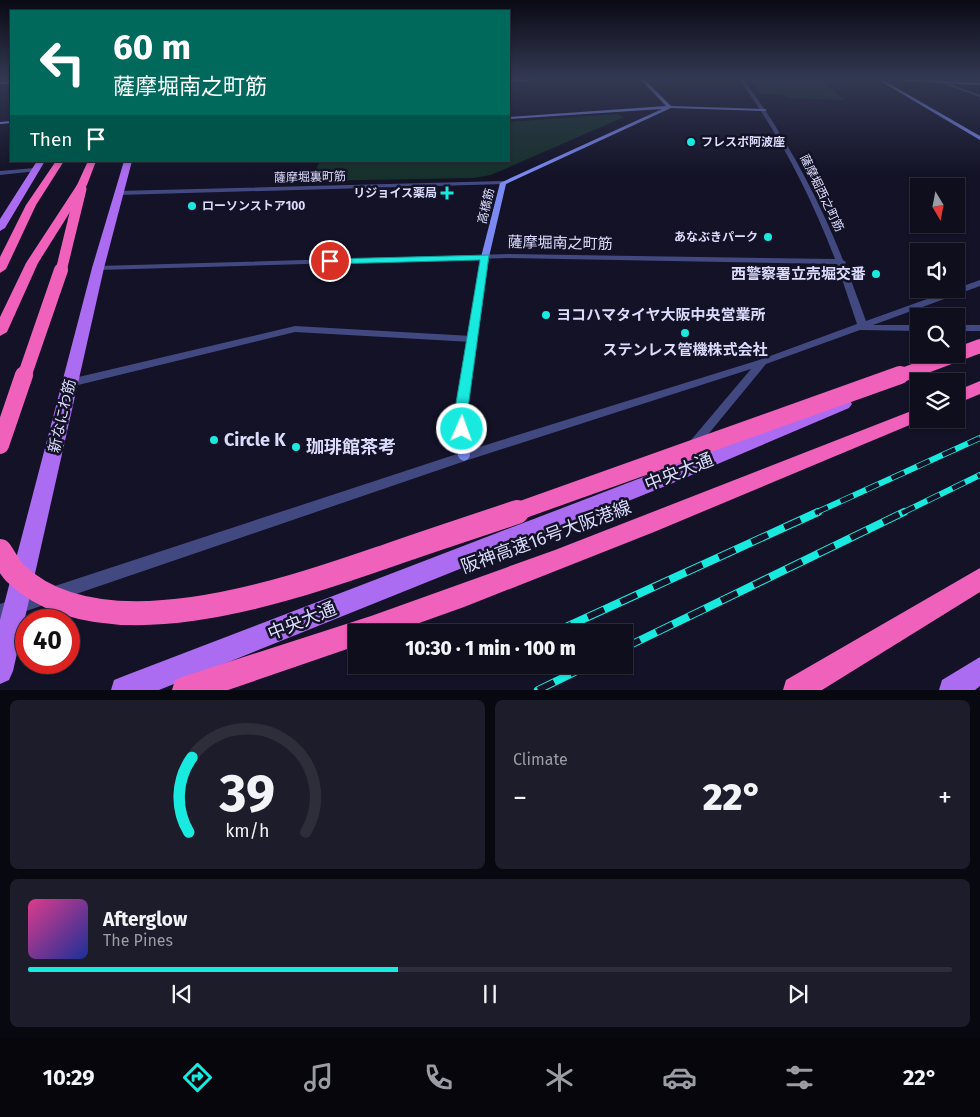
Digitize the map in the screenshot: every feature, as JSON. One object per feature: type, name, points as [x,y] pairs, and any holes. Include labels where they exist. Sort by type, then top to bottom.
[{"type":"highway","points":[[0,269],[31,205],[59,162]]},
{"type":"highway","points":[[0,332],[32,263],[82,185],[92,162]]},
{"type":"highway","points":[[0,445],[66,257],[82,185]]},
{"type":"highway","points":[[0,551],[5,562],[33,587],[70,604],[127,613],[188,610],[238,601],[314,579],[588,488],[980,346]]},
{"type":"highway","points":[[965,394],[980,387]]},
{"type":"highway","name":"阪神高速16号大阪港線","points":[[185,690],[414,611],[623,534],[910,418]]},
{"type":"highway","points":[[796,690],[980,579]]},
{"type":"main road","name":"新なにわ筋","points":[[0,671],[98,268],[128,162]]},
{"type":"main road","points":[[0,228],[38,166]]},
{"type":"main road","name":"中央大通","points":[[124,690],[666,477],[980,346]]},
{"type":"main road","points":[[952,690],[980,670]]},
{"type":"street","points":[[510,118],[609,111]]},
{"type":"street","name":"高橋筋","points":[[464,456],[461,415],[486,257],[503,183],[661,111]]},
{"type":"street","name":"薩摩堀西之町筋","points":[[766,111],[811,192],[842,262],[863,328]]},
{"type":"street","points":[[934,111],[980,138]]},
{"type":"street","points":[[0,173],[38,166]]},
{"type":"street","name":"薩摩堀裏町筋","points":[[118,193],[503,183]]},
{"type":"street","name":"薩摩堀南之町筋","points":[[98,268],[486,257],[842,262]]},
{"type":"street","points":[[0,612],[464,456],[763,362],[863,328],[980,283]]},
{"type":"street","points":[[863,328],[910,328]]},
{"type":"street","points":[[965,328],[980,328]]},
{"type":"street","points":[[70,383],[295,330],[472,339]]},
{"type":"street","points":[[666,477],[763,362]]},
{"type":"green space","points":[[617,114],[624,117],[491,175],[474,178],[310,181],[320,162],[510,162],[510,122]]},
{"type":"railway","points":[[815,513],[980,438]]},
{"type":"railway","points":[[902,513],[980,475]]},
{"type":"railway","points":[[573,624],[818,512]]},
{"type":"railway","points":[[633,644],[904,512]]},
{"type":"railway","points":[[538,690],[571,674]]},
{"type":"place","name":"フレスポ阿波座","points":[[691,142]]},
{"type":"place","name":"リジョイス薬局","points":[[447,193]]},
{"type":"place","name":"ローソンストア100","points":[[192,206]]},
{"type":"place","name":"あなぶきパーク","points":[[768,237]]},
{"type":"place","name":"西警察署立売堀交番","points":[[876,274]]},
{"type":"place","name":"ヨコハマタイヤ大阪中央営業所","points":[[546,315]]},
{"type":"place","name":"ステンレス管機株式会社","points":[[685,333]]},
{"type":"place","name":"Circle K","points":[[214,440]]},
{"type":"place","name":"珈琲館茶考","points":[[296,447]]},
{"type":"route","points":[[330,261],[486,257],[461,415],[462,429]]}]
